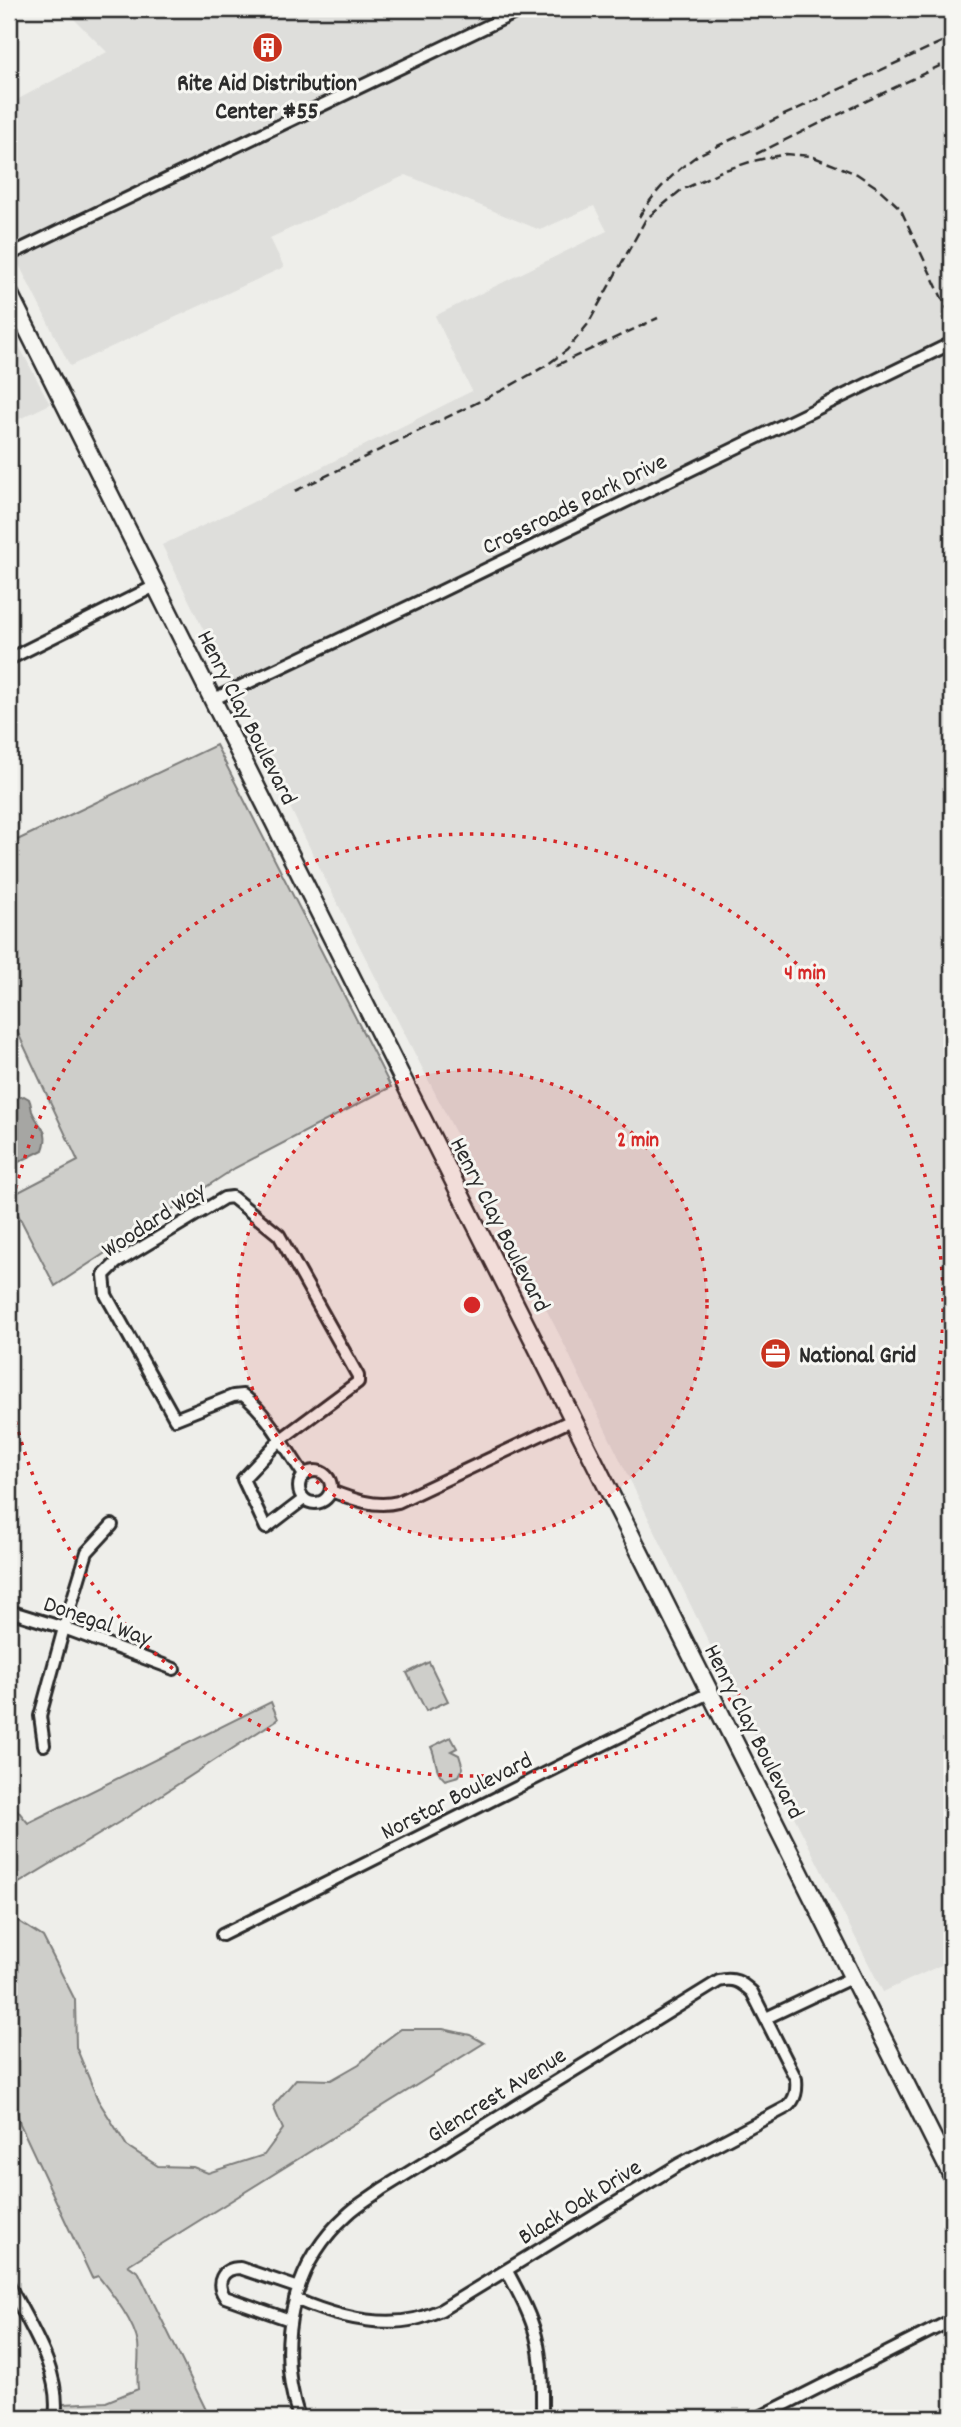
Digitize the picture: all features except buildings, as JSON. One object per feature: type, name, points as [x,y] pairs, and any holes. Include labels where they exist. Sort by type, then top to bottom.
[{"type":"main road","name":"Henry Clay Boulevard","points":[[9,293],[951,2172]]},
{"type":"street","points":[[9,255],[523,9]]},
{"type":"street","name":"Crossroads Park Drive","points":[[214,699],[952,343]]},
{"type":"street","points":[[9,659],[156,585]]},
{"type":"street","name":"Woodard Way","points":[[304,1475],[280,1440],[256,1405],[243,1395],[233,1396],[175,1419],[106,1295],[104,1275],[116,1263],[224,1198],[232,1197],[279,1235],[358,1376],[358,1382],[280,1440],[243,1479],[267,1528],[303,1499],[320,1503],[331,1491]]},
{"type":"street","points":[[303,1499],[298,1484],[304,1475],[312,1471],[325,1474],[330,1481],[331,1491],[355,1500],[377,1504],[393,1503],[574,1419]]},
{"type":"street","points":[[44,1745],[40,1716],[87,1552],[112,1525]]},
{"type":"street","name":"Donegal Way","points":[[9,1611],[64,1628],[174,1669]]},
{"type":"street","name":"Norstar Boulevard","points":[[222,1935],[711,1692]]},
{"type":"street","points":[[766,2018],[853,1977]]},
{"type":"street","name":"Glencrest Avenue","points":[[299,2418],[287,2370],[290,2320],[309,2265],[346,2215],[382,2189],[719,1982],[729,1979],[741,1982],[752,1992],[766,2018]]},
{"type":"street","name":"Black Oak Drive","points":[[295,2300],[363,2320],[385,2322],[415,2319],[441,2309],[678,2165],[787,2107],[797,2091],[796,2079],[766,2018]]},
{"type":"street","points":[[290,2320],[225,2297],[219,2288],[224,2272],[231,2268],[240,2268],[299,2288]]},
{"type":"street","points":[[506,2271],[536,2335],[542,2418]]},
{"type":"street","points":[[9,2285],[47,2360],[55,2389],[55,2418]]},
{"type":"street","points":[[759,2418],[952,2320]]},
{"type":"shaded area","points":[[64,9],[952,9],[952,1960],[883,1992],[780,1789],[561,1338],[325,879],[162,545],[472,391],[435,316],[607,231],[594,206],[540,230],[406,175],[270,238],[284,267],[70,366],[9,245],[9,104],[107,52]]},
{"type":"shaded area","points":[[9,327],[50,404],[9,424]]},
{"type":"shaded area","points":[[216,745],[391,1087],[235,1168],[55,1286],[9,1197],[78,1161],[9,1014],[9,844]]},
{"type":"shaded area","points":[[24,1096],[29,1099],[32,1111],[45,1133],[45,1143],[43,1150],[9,1167],[9,1100]]},
{"type":"shaded area","points":[[429,1662],[448,1701],[426,1711],[407,1673]]},
{"type":"shaded area","points":[[271,1702],[278,1719],[126,1818],[11,1888],[9,1896],[9,1800],[28,1823]]},
{"type":"shaded area","points":[[451,1737],[457,1748],[451,1751],[459,1755],[463,1768],[459,1776],[445,1780],[437,1769],[431,1747]]},
{"type":"shaded area","points":[[9,1908],[12,1917],[43,1937],[75,2000],[76,2047],[98,2100],[127,2146],[158,2166],[193,2167],[208,2173],[264,2155],[283,2129],[273,2106],[296,2079],[331,2080],[359,2064],[401,2029],[443,2029],[470,2035],[484,2043],[128,2265],[139,2273],[210,2418],[104,2418],[105,2410],[63,2411],[63,2404],[106,2402],[138,2389],[138,2344],[132,2326],[116,2299],[98,2276],[92,2278],[20,2124],[9,2078]]},
{"type":"railway","points":[[639,217],[665,183],[698,155],[950,38]]},
{"type":"railway","points":[[756,154],[952,60]]},
{"type":"railway","points":[[295,491],[503,390],[547,365],[567,350],[588,324],[646,219],[680,191],[719,172],[753,161],[786,154],[811,156],[857,174],[878,188],[900,208],[947,309]]},
{"type":"railway","points":[[557,365],[658,318]]},
{"type":"place","name":"Rite Aid Distribution Center #55","points":[[267,48]]},
{"type":"place","name":"National Grid","points":[[776,1354]]}]
